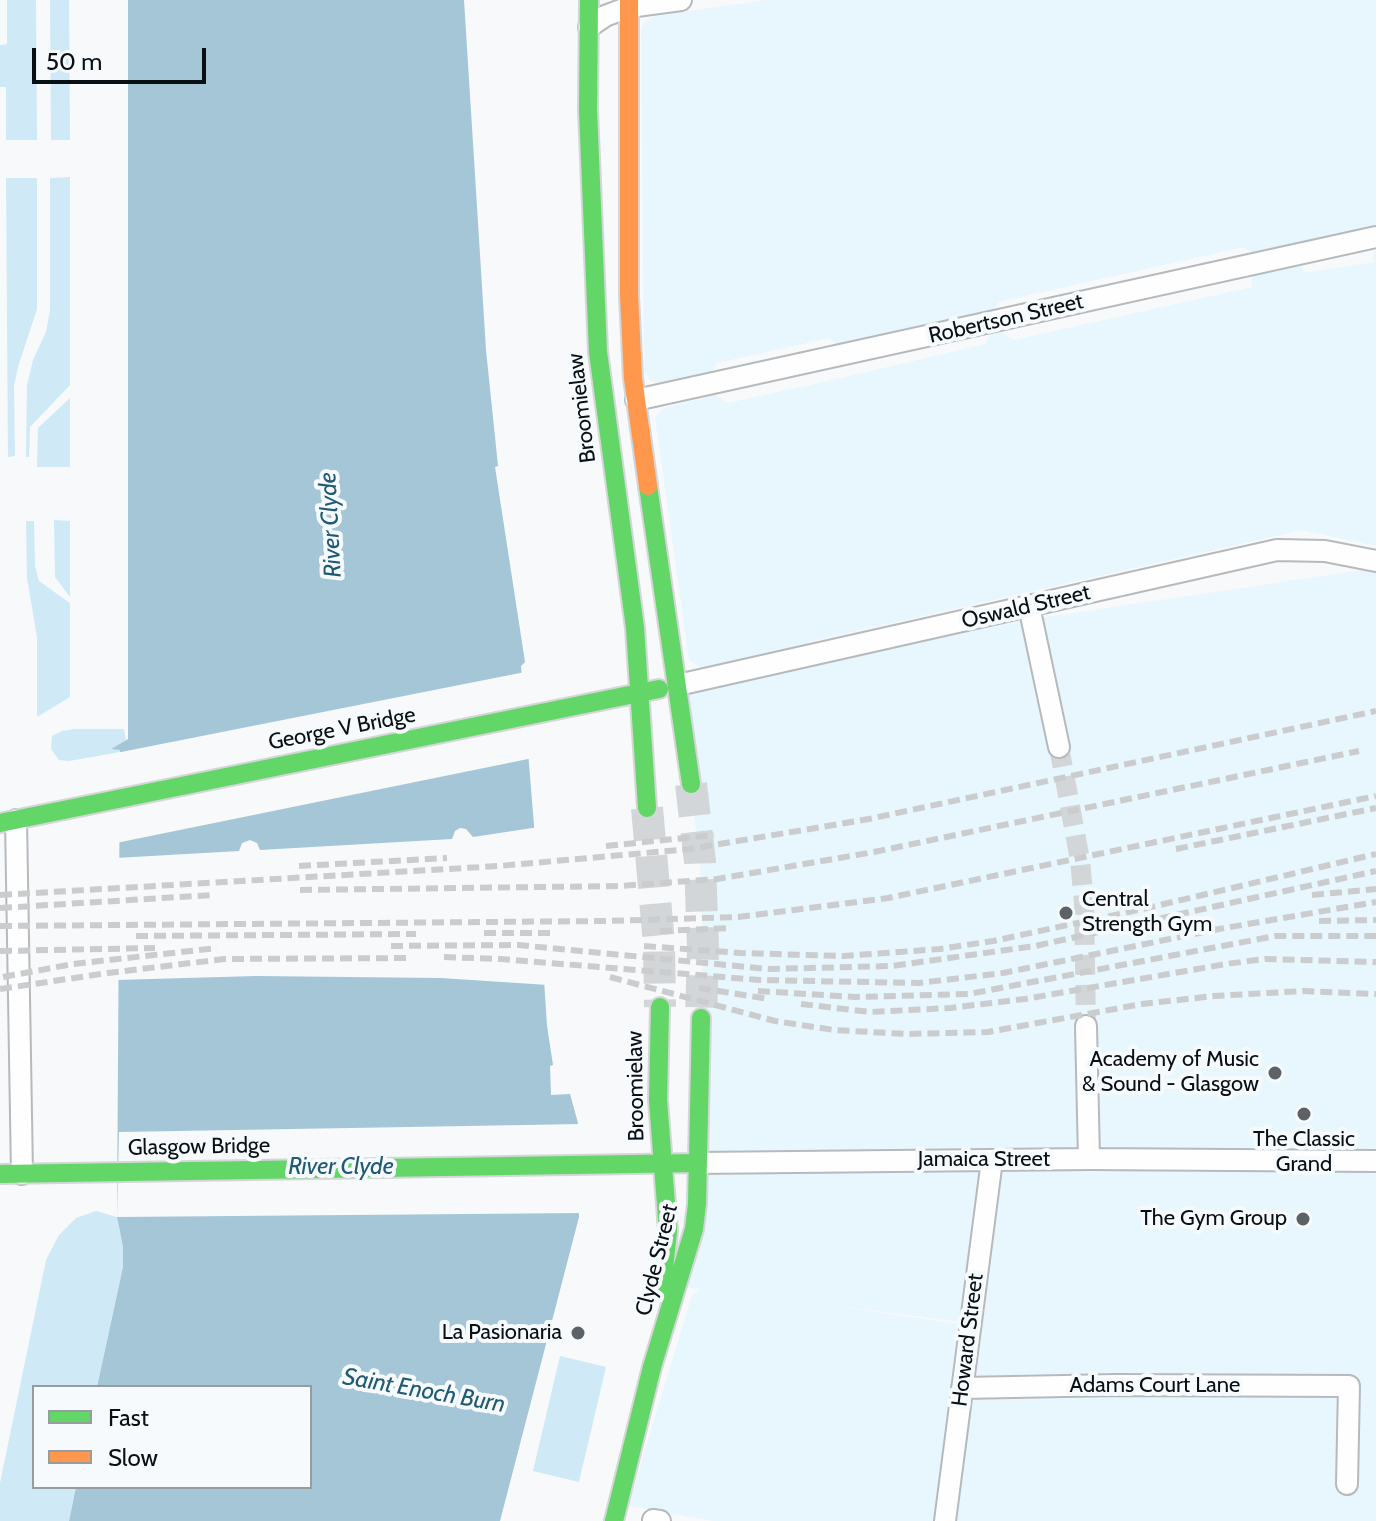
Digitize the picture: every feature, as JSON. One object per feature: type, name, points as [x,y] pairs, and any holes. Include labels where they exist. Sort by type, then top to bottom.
[{"type":"main road","name":"Broomielaw","points":[[589,0],[588,110],[598,352],[635,628],[647,808]]},
{"type":"main road","points":[[629,4],[629,295],[636,400],[691,784]]},
{"type":"main road","name":"George V Bridge","points":[[8,821],[678,685]]},
{"type":"main road","name":"Broomielaw","points":[[660,1007],[658,1100],[662,1165]]},
{"type":"main road","points":[[698,1163],[701,1018]]},
{"type":"main road","name":"Jamaica Street","points":[[592,1166],[698,1163]]},
{"type":"main road","name":"Clyde Street","points":[[614,1521],[652,1367],[694,1229],[698,1163]]},
{"type":"main road","name":"Clyde Street","points":[[652,1367],[668,1231],[662,1165]]},
{"type":"main road","name":"Glasgow Bridge","points":[[0,1174],[592,1166]]},
{"type":"street","points":[[589,27],[629,4],[681,0]]},
{"type":"street","name":"Robertson Street","points":[[636,400],[1376,237]]},
{"type":"street","name":"Oswald Street","points":[[678,685],[1277,550],[1325,551],[1376,561]]},
{"type":"street","points":[[1029,606],[1059,747]]},
{"type":"street","points":[[8,821],[22,1174]]},
{"type":"street","points":[[1086,1026],[1089,1159]]},
{"type":"street","name":"Jamaica Street","points":[[698,1163],[1089,1159],[1376,1161]]},
{"type":"street","name":"Howard Street","points":[[945,1521],[992,1160]]},
{"type":"street","name":"Adams Court Lane","points":[[962,1388],[1349,1386],[1347,1484]]},
{"type":"shaded area","points":[[7,0],[36,0],[37,140],[6,140],[6,87],[0,87],[0,45],[7,44]]},
{"type":"shaded area","points":[[50,0],[69,0],[70,140],[51,140]]},
{"type":"shaded area","points":[[766,0],[1376,0],[1376,228],[1254,255],[1244,247],[998,302],[994,311],[840,347],[829,338],[717,363],[710,375],[657,383],[650,380],[644,371],[641,29],[654,16]]},
{"type":"shaded area","points":[[70,177],[70,385],[30,427],[29,457],[26,457],[27,385],[33,360],[46,332],[50,310],[50,178]]},
{"type":"shaded area","points":[[6,178],[37,178],[37,309],[14,386],[15,456],[8,457]]},
{"type":"shaded area","points":[[1373,251],[1376,251],[1376,546],[1302,530],[808,642],[802,649],[710,668],[701,668],[689,660],[655,417],[662,409],[714,395],[728,403],[828,381],[986,344],[989,335],[995,332],[1000,331],[1014,340],[1252,287],[1251,273],[1301,265],[1305,273],[1374,262]]},
{"type":"shaded area","points":[[70,398],[70,467],[37,467],[38,428]]},
{"type":"shaded area","points":[[54,520],[70,521],[70,597],[55,577]]},
{"type":"shaded area","points":[[26,521],[34,521],[35,566],[39,581],[70,603],[70,697],[37,717],[37,637],[27,578]]},
{"type":"shaded area","points":[[1376,568],[1376,1521],[945,1521],[970,1323],[814,1303],[966,1325],[938,1521],[714,1521],[628,1506],[692,1295],[700,1289],[679,1286],[697,1204],[703,948],[700,862],[678,685],[866,644]]},
{"type":"shaded area","points":[[75,729],[124,729],[126,740],[113,748],[120,749],[120,752],[59,760],[51,749],[52,736]]},
{"type":"shaded area","points":[[96,1211],[117,1217],[123,1267],[97,1385],[32,1385],[32,1489],[76,1489],[69,1521],[0,1521],[0,1483],[46,1260],[59,1235],[76,1218]]},
{"type":"shaded area","points":[[560,1356],[606,1367],[579,1482],[533,1471]]},
{"type":"water","name":"River Clyde","points":[[128,0],[464,0],[486,350],[498,466],[495,467],[525,662],[521,666],[547,1026],[553,1065],[550,1066],[551,1095],[570,1094],[578,1123],[579,1217],[500,1521],[69,1521],[76,1489],[312,1489],[312,1385],[97,1385],[123,1267],[117,1217],[120,750],[111,749],[128,739]]},
{"type":"pier","points":[[525,672],[533,758],[116,843],[116,753]]},
{"type":"pier","points":[[539,827],[548,985],[441,978],[256,976],[116,980],[116,858],[239,851],[242,843],[250,840],[257,843],[260,850],[452,839],[460,828],[466,829],[473,837]]},
{"type":"pier","points":[[582,1124],[583,1213],[117,1217],[119,1132]]},
{"type":"tunnel","points":[[1059,747],[1080,860],[1084,903],[1086,1026]]},
{"type":"tunnel","points":[[691,784],[700,862],[703,948],[701,1018]]},
{"type":"tunnel","points":[[647,808],[659,944],[660,1007]]},
{"type":"railway","points":[[0,895],[499,866],[690,849],[869,819],[1376,711]]},
{"type":"railway","points":[[300,890],[620,886],[717,879],[874,852],[1359,751]]},
{"type":"railway","points":[[0,926],[738,917],[888,898],[1376,796]]},
{"type":"railway","points":[[1176,849],[1376,808]]},
{"type":"railway","points":[[606,846],[714,835]]},
{"type":"railway","points":[[644,946],[844,956],[940,949],[1143,909],[1376,854]]},
{"type":"railway","points":[[299,866],[447,858]]},
{"type":"railway","points":[[391,946],[518,945],[768,969],[892,966],[1035,946],[1376,871]]},
{"type":"railway","points":[[1312,895],[1376,889]]},
{"type":"railway","points":[[0,908],[212,895]]},
{"type":"railway","points":[[444,957],[760,980],[919,983],[1003,973],[1219,929],[1376,902]]},
{"type":"railway","points":[[1319,921],[1376,920]]},
{"type":"railway","points":[[660,931],[732,928]]},
{"type":"railway","points":[[484,933],[556,933]]},
{"type":"railway","points":[[136,936],[416,934]]},
{"type":"railway","points":[[758,991],[855,997],[969,994],[1275,936],[1376,936]]},
{"type":"railway","points":[[0,951],[155,948]]},
{"type":"railway","points":[[3,977],[73,964],[217,948]]},
{"type":"railway","points":[[0,989],[224,959],[412,958]]},
{"type":"railway","points":[[801,1004],[870,1012],[950,1008],[1025,999],[1265,959],[1376,962]]},
{"type":"railway","points":[[610,977],[775,1021],[834,1030],[906,1034],[988,1032],[1142,1004],[1214,996],[1304,991],[1376,994]]},
{"type":"railway","points":[[699,988],[769,999]]},
{"type":"traffic: fast","points":[[589,0],[588,110],[598,352],[635,628],[647,808]]},
{"type":"traffic: fast","points":[[648,486],[691,784]]},
{"type":"traffic: fast","points":[[0,823],[659,689]]},
{"type":"traffic: fast","points":[[660,1007],[658,1100],[668,1231],[662,1287]]},
{"type":"traffic: fast","points":[[614,1521],[652,1367],[694,1229],[701,1018]]},
{"type":"traffic: fast","points":[[0,1174],[698,1163]]},
{"type":"traffic: slow","points":[[629,0],[629,295],[633,378],[648,486]]},
{"type":"place","name":"Central Strength Gym","points":[[1066,913]]},
{"type":"place","name":"Academy of Music & Sound - Glasgow","points":[[1275,1073]]},
{"type":"place","name":"The Classic Grand","points":[[1304,1114]]},
{"type":"place","name":"The Gym Group","points":[[1303,1219]]},
{"type":"place","name":"La Pasionaria","points":[[578,1333]]},
{"type":"water label","name":"Saint Enoch Burn","points":[[424,1391]]}]
